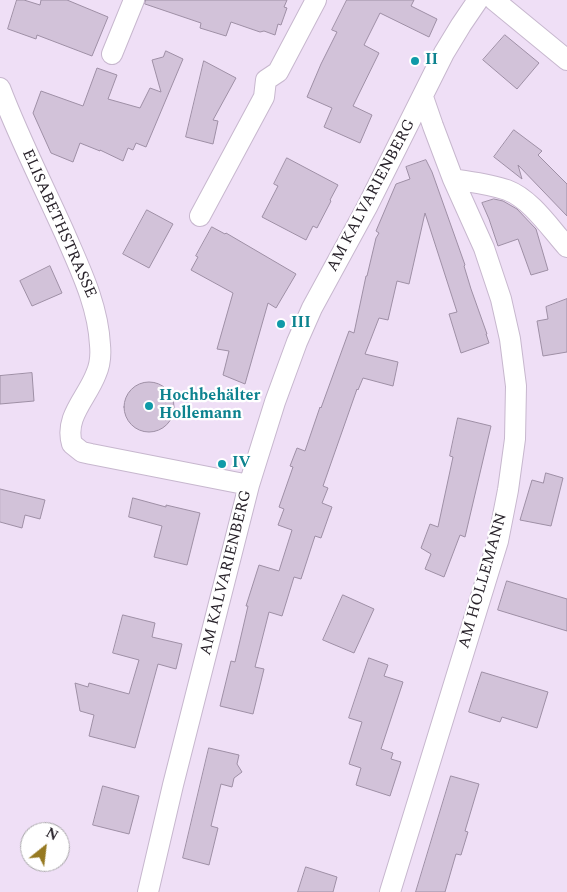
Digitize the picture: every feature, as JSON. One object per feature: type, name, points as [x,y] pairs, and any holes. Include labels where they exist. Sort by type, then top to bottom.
[{"type":"street","points":[[112,54],[134,0]]},
{"type":"street","points":[[200,216],[264,97],[266,80],[278,72],[316,0]]},
{"type":"street","name":"AM KALVARIENBERG","points":[[148,892],[173,785],[249,485],[275,402],[312,308],[367,207],[451,41],[478,0]]},
{"type":"street","points":[[494,0],[567,60]]},
{"type":"street","name":"ELISABETHSTRASSE","points":[[0,88],[22,143],[86,283],[98,323],[100,362],[92,384],[72,421],[69,431],[72,444],[82,452],[249,485]]},
{"type":"street","name":"AM HOLLEMANN","points":[[390,892],[498,541],[515,439],[516,386],[510,339],[501,299],[484,248],[453,179],[424,97]]},
{"type":"street","points":[[453,179],[490,185],[508,190],[517,195],[533,208],[567,246]]},
{"type":"building","points":[[17,0],[40,5],[41,0],[67,0],[108,17],[92,56],[37,35],[36,39],[8,29]]},
{"type":"building","points":[[146,0],[287,0],[284,7],[287,8],[281,25],[278,24],[275,35],[231,22],[226,36],[200,28],[201,23],[145,4]]},
{"type":"building","points":[[347,0],[414,0],[411,6],[437,19],[429,37],[380,13],[364,45],[379,53],[353,106],[372,115],[360,143],[324,127],[332,108],[307,97],[337,32],[332,30]]},
{"type":"building","points":[[505,35],[539,63],[517,89],[483,60]]},
{"type":"building","points":[[166,51],[183,59],[146,147],[136,143],[133,150],[128,148],[123,161],[80,143],[73,162],[51,153],[33,113],[41,91],[83,106],[97,68],[117,75],[108,99],[140,108],[150,88],[161,92],[152,60],[163,57]]},
{"type":"building","points":[[204,61],[236,78],[213,120],[218,121],[213,144],[186,137]]},
{"type":"building","points":[[514,130],[542,151],[538,155],[567,184],[567,216],[518,165],[522,179],[494,157]]},
{"type":"building","points":[[287,158],[338,185],[317,228],[313,226],[306,240],[262,217],[278,186],[274,184]]},
{"type":"building","points":[[426,160],[465,265],[489,343],[461,353],[449,314],[457,312],[425,213],[409,284],[397,281],[388,320],[379,318],[365,354],[398,362],[393,386],[363,378],[357,389],[323,486],[328,488],[322,503],[332,507],[321,538],[315,536],[301,579],[294,577],[282,616],[269,612],[255,667],[264,669],[253,714],[220,706],[231,661],[235,662],[248,606],[246,606],[259,565],[279,571],[292,530],[278,525],[284,509],[279,507],[293,467],[290,466],[297,448],[305,451],[349,331],[354,333],[366,276],[379,233],[376,231],[396,184],[410,179],[406,167]]},
{"type":"building","points":[[494,199],[503,201],[517,209],[536,229],[548,270],[531,275],[518,239],[498,246],[482,203]]},
{"type":"building","points":[[147,210],[173,224],[149,268],[123,254]]},
{"type":"building","points":[[212,227],[226,233],[296,274],[276,308],[268,303],[245,384],[223,375],[229,351],[217,349],[233,293],[191,270],[198,257],[196,256]]},
{"type":"building","points":[[50,266],[62,293],[32,306],[20,281]]},
{"type":"building","points":[[567,299],[567,352],[543,356],[537,321],[548,319],[546,307]]},
{"type":"building","points":[[32,373],[34,401],[0,404],[0,376]]},
{"type":"building","name":"Hochbehälter Hollemann","points":[[154,382],[167,389],[173,397],[173,417],[167,425],[159,431],[144,432],[131,425],[125,417],[124,402],[131,389],[139,383]]},
{"type":"building","points":[[458,418],[491,426],[465,537],[460,535],[444,577],[425,569],[431,554],[421,548],[430,524],[438,527],[453,457],[450,456]]},
{"type":"building","points":[[546,473],[563,478],[551,526],[520,520],[532,480],[543,483]]},
{"type":"building","points":[[0,489],[45,500],[40,519],[25,515],[22,528],[0,522]]},
{"type":"building","points":[[133,498],[166,507],[166,505],[200,513],[187,565],[154,557],[162,526],[129,517]]},
{"type":"building","points":[[507,581],[567,599],[567,631],[498,610]]},
{"type":"building","points":[[343,595],[374,609],[354,653],[323,640]]},
{"type":"building","points":[[123,615],[155,623],[152,637],[182,644],[176,669],[158,664],[135,748],[89,736],[94,715],[80,711],[75,683],[88,687],[89,683],[129,694],[139,660],[113,653]]},
{"type":"building","points":[[369,658],[388,665],[384,676],[403,682],[381,749],[393,753],[391,759],[401,762],[390,796],[356,785],[361,768],[349,764],[362,722],[349,718]]},
{"type":"building","points":[[482,672],[548,692],[537,728],[502,717],[500,722],[469,712]]},
{"type":"building","points":[[209,748],[239,755],[237,764],[242,772],[234,778],[232,787],[221,784],[211,826],[218,828],[209,865],[183,858]]},
{"type":"building","points":[[451,776],[479,784],[465,831],[468,832],[461,855],[456,854],[445,892],[416,892]]},
{"type":"building","points":[[103,786],[139,796],[129,834],[93,825]]},
{"type":"building","points":[[306,867],[337,877],[333,892],[298,892]]},
{"type":"place","name":"II","points":[[415,61]]},
{"type":"place","name":"III","points":[[281,324]]},
{"type":"place","name":"Hochbehälter Hollemann","points":[[149,406]]},
{"type":"place","name":"IV","points":[[222,464]]}]
